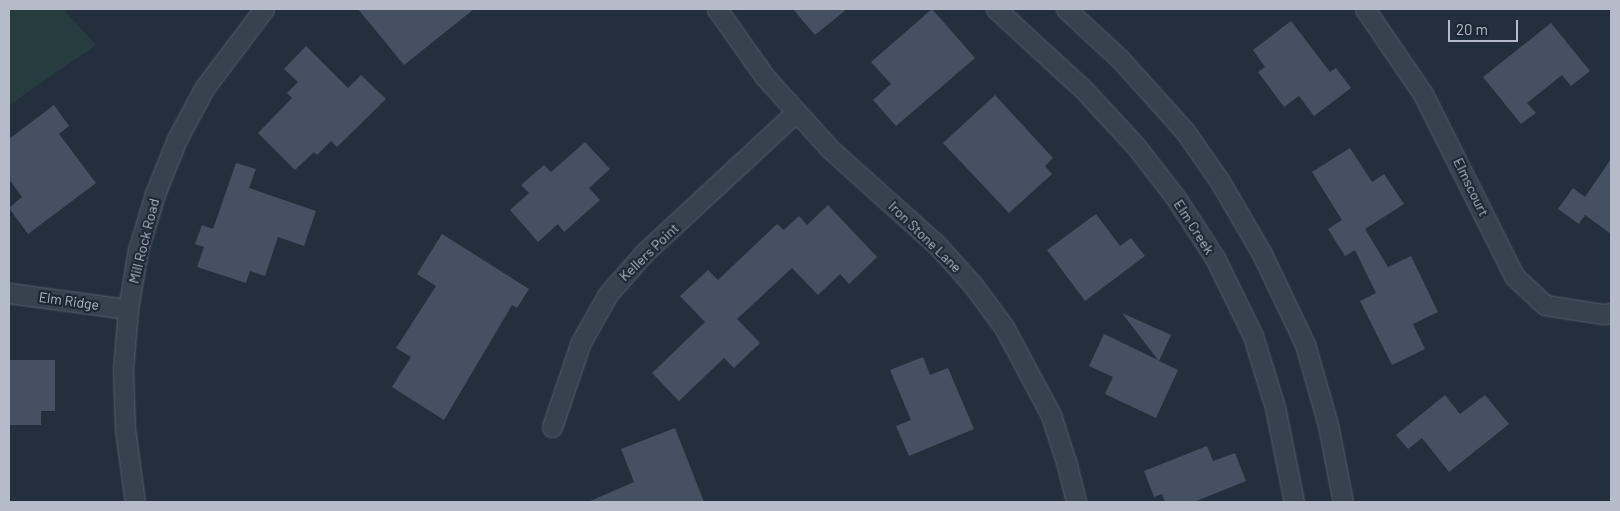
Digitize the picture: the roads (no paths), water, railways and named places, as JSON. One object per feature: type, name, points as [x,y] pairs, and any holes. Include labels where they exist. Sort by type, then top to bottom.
[{"type":"street","name":"Mill Rock Road","points":[[135,502],[124,429],[123,370],[128,309],[138,250],[155,194],[177,139],[205,87],[264,9]]},
{"type":"street","name":"Iron Stone Lane","points":[[717,9],[765,77],[830,149],[937,245],[973,285],[1004,328],[1051,415],[1067,465],[1076,502]]},
{"type":"street","name":"Elm Creek","points":[[996,9],[1084,90],[1135,145],[1176,198],[1215,258],[1253,336],[1275,407],[1294,502]]},
{"type":"street","points":[[1066,9],[1120,58],[1184,130],[1219,180],[1262,254],[1305,344],[1328,425],[1343,502]]},
{"type":"street","name":"Elmscourt","points":[[1365,9],[1423,94],[1514,276],[1545,305],[1603,314],[1611,313]]},
{"type":"street","name":"Kellers Point","points":[[552,427],[581,342],[608,294],[645,252],[796,112]]},
{"type":"street","name":"Elm Ridge","points":[[9,293],[128,309]]}]
